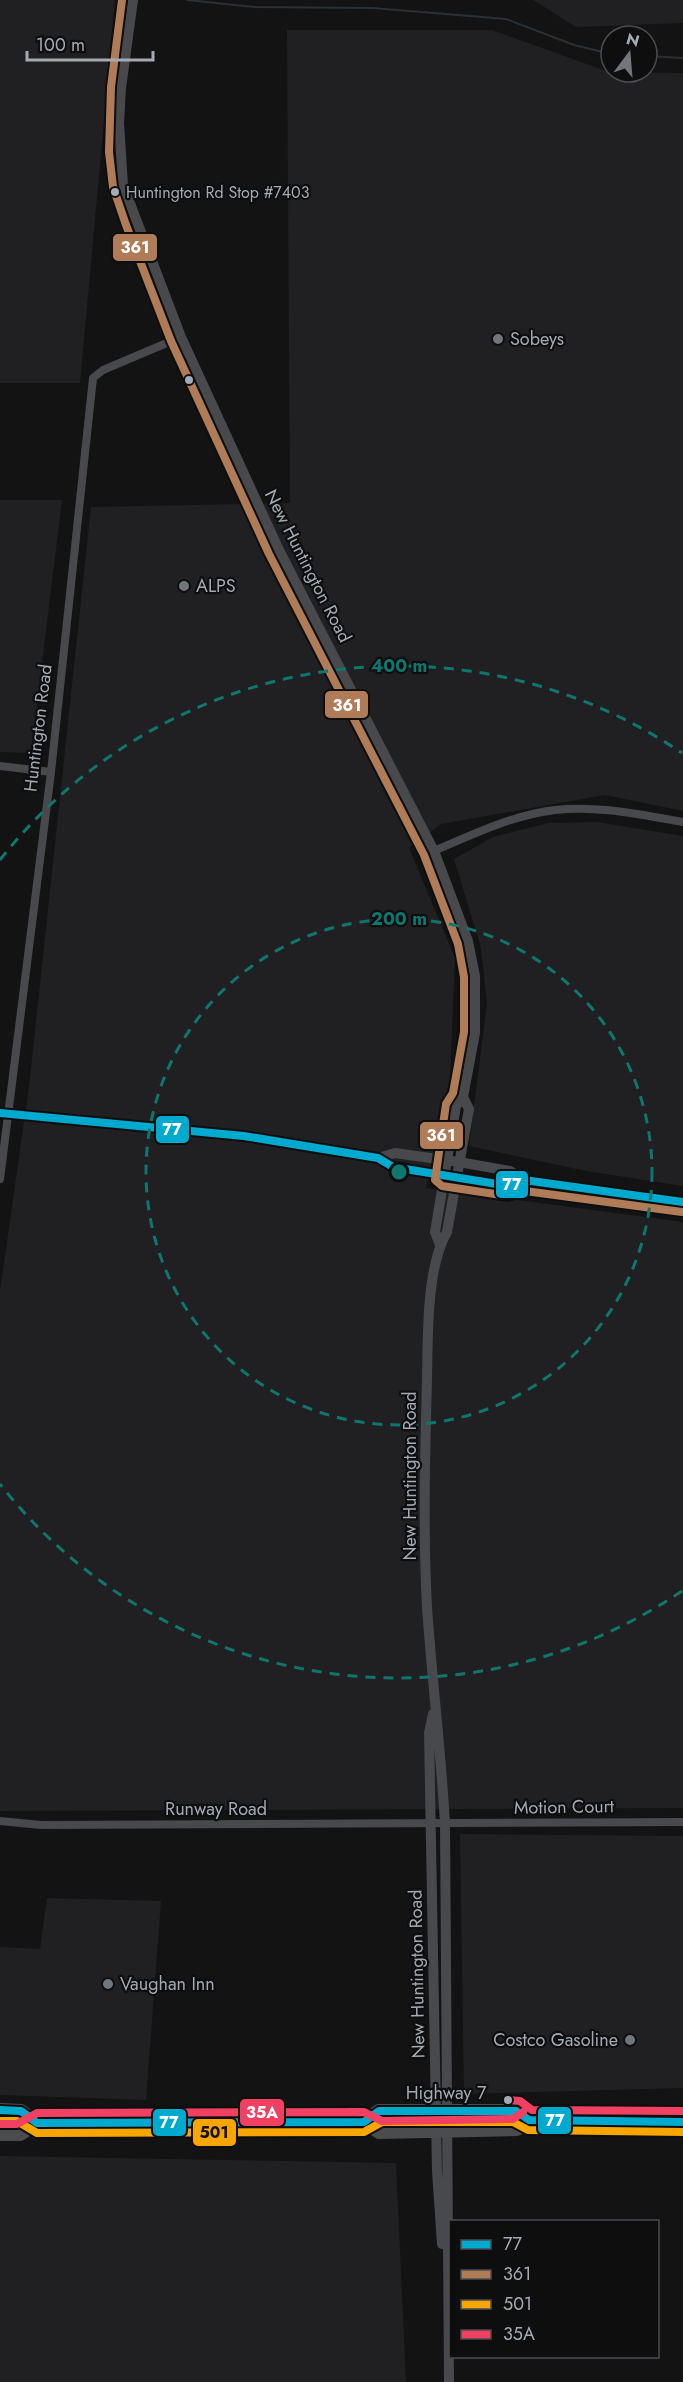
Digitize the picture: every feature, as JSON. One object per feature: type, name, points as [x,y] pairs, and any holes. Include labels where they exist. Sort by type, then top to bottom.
[{"type":"main road","name":"Highway 7","points":[[0,2110],[21,2111],[37,2123]]},
{"type":"main road","name":"Highway 7","points":[[364,2122],[379,2111],[516,2111],[529,2120],[683,2122]]},
{"type":"main road","name":"Highway 7","points":[[0,2134],[20,2134],[37,2123],[364,2122],[379,2132],[517,2129],[529,2120]]},
{"type":"street","name":"New Huntington Road","points":[[133,0],[121,88],[119,152],[123,185],[182,337],[279,550],[434,851],[468,941],[474,972],[475,1032],[463,1097],[456,1106],[444,1176],[435,1232],[440,1245]]},
{"type":"street","name":"Huntington Road","points":[[0,1179],[4,1114],[51,772],[93,378],[103,370],[182,337]]},
{"type":"street","points":[[0,766],[51,772]]},
{"type":"street","points":[[434,851],[511,819],[555,810],[603,809],[683,822]]},
{"type":"street","name":"New Huntington Road","points":[[442,2111],[445,1824],[440,1732],[434,1708],[427,1597],[426,1396],[428,1321],[440,1245],[447,1232],[469,1109],[463,1097]]},
{"type":"street","points":[[4,1114],[244,1136],[378,1158],[393,1167],[456,1178],[509,1186],[524,1180]]},
{"type":"street","points":[[378,1158],[395,1153],[459,1162],[510,1171],[524,1180],[683,1202]]},
{"type":"street","name":"New Huntington Road","points":[[434,1708],[429,1733],[433,1824],[431,1862],[443,2131],[440,2219],[447,2278],[449,2382]]},
{"type":"street","name":"Runway Road","points":[[0,1821],[41,1825],[445,1824]]},
{"type":"street","name":"Motion Court","points":[[445,1824],[683,1822]]},
{"type":"shaded area","points":[[0,0],[115,0],[80,383],[0,383]]},
{"type":"shaded area","points":[[533,0],[683,0],[683,23],[599,24],[599,26],[576,27]]},
{"type":"shaded area","points":[[287,30],[492,30],[599,68],[599,84],[659,84],[659,73],[683,73],[683,811],[605,795],[441,824],[409,848],[455,958],[450,1077],[426,1188],[683,1222],[683,1808],[0,1811],[0,1291],[29,1087],[91,507],[290,503]]},
{"type":"shaded area","points":[[0,500],[62,500],[31,753],[0,752]]},
{"type":"shaded area","points":[[597,822],[683,836],[683,1186],[586,1171],[469,1146],[487,1003],[481,948],[454,859],[493,837],[548,823]]},
{"type":"shaded area","points":[[460,1834],[683,1836],[683,2088],[464,2094]]},
{"type":"shaded area","points":[[47,1898],[161,1901],[146,2100],[0,2095],[0,1947],[40,1949]]},
{"type":"shaded area","points":[[0,2156],[396,2163],[406,2382],[0,2382]]},
{"type":"waterway","points":[[187,0],[254,7],[373,8],[506,19],[574,45],[599,51]]},
{"type":"waterway","points":[[659,57],[683,58]]},
{"type":"transit line","name":"361","points":[[122,0],[111,87],[109,152],[113,187],[126,225],[171,341],[269,554],[424,855],[458,944],[464,977],[464,1032],[453,1093],[446,1104],[435,1180],[442,1186],[508,1196],[525,1191],[682,1212]]},
{"type":"transit line","name":"77","points":[[0,1113],[244,1136],[378,1158],[393,1167],[509,1186],[524,1180],[683,1202]]},
{"type":"transit line","name":"35A","points":[[508,2100],[520,2101],[532,2110],[683,2111]]},
{"type":"transit line","name":"77","points":[[0,2110],[21,2111],[37,2123],[364,2122],[379,2111],[516,2111],[529,2120],[683,2122]]},
{"type":"transit line","name":"35A","points":[[0,2124],[17,2124],[37,2113],[364,2112],[382,2121],[513,2119],[523,2112]]},
{"type":"transit line","name":"501","points":[[0,2121],[17,2121],[37,2133],[364,2132],[382,2122],[513,2122],[528,2130],[683,2132]]},
{"type":"place","name":"Huntington Rd Stop #7403","points":[[115,192]]},
{"type":"place","name":"Sobeys","points":[[498,339]]},
{"type":"place","name":"ALPS","points":[[184,586]]},
{"type":"place","name":"Vaughan Inn","points":[[108,1984]]},
{"type":"place","name":"Costco Gasoline","points":[[630,2040]]}]
